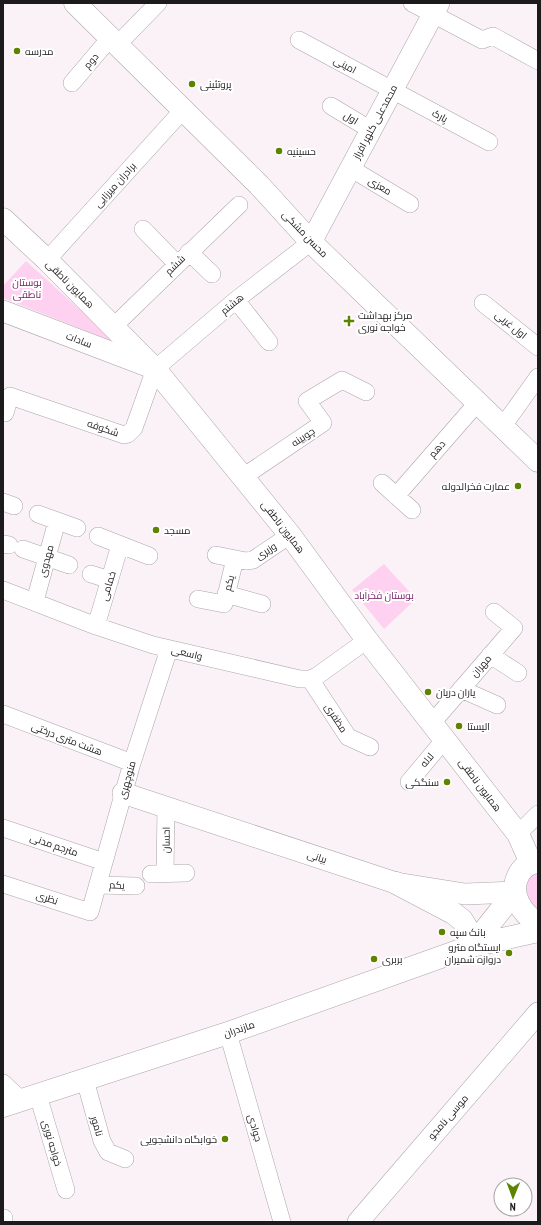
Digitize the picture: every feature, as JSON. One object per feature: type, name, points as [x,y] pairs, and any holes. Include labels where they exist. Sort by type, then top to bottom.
[{"type":"main road","name":"محسن مشکی","points":[[77,4],[259,185],[311,242],[538,461]]},
{"type":"main road","name":"همایون ناطقی","points":[[3,219],[46,260],[154,369],[290,535],[367,640],[518,834],[535,862]]},
{"type":"main road","points":[[535,862],[525,866],[520,871],[516,880],[515,892],[518,902],[524,911],[538,924]]},
{"type":"main road","points":[[396,883],[453,913],[462,920],[467,928],[472,946]]},
{"type":"main road","points":[[472,946],[515,892]]},
{"type":"main road","name":"مازندران","points":[[21,1101],[228,1033],[472,946],[538,931]]},
{"type":"street","name":"دوم","points":[[72,83],[114,41],[158,3]]},
{"type":"street","points":[[412,3],[436,9],[482,40],[493,36],[538,61]]},
{"type":"street","name":"محمدعلی کلهر افراز","points":[[311,242],[436,9]]},
{"type":"street","name":"امینی","points":[[299,40],[392,90]]},
{"type":"street","name":"پارک","points":[[392,90],[489,142]]},
{"type":"street","name":"اول","points":[[331,106],[371,130]]},
{"type":"street","name":"برادران میرزایی","points":[[46,260],[183,110]]},
{"type":"street","name":"معزی","points":[[350,168],[410,204]]},
{"type":"street","name":"ششم","points":[[113,327],[238,205]]},
{"type":"street","points":[[143,229],[176,264]]},
{"type":"street","name":"هشتم","points":[[154,369],[236,300],[311,242]]},
{"type":"street","points":[[189,252],[212,274]]},
{"type":"street","points":[[236,300],[269,342]]},
{"type":"street","name":"اول غربی","points":[[483,303],[538,348]]},
{"type":"street","name":"سادات","points":[[3,311],[154,369]]},
{"type":"street","name":"شکوفه","points":[[5,413],[10,396],[124,435],[128,434],[134,428],[154,369]]},
{"type":"street","points":[[503,426],[538,377]]},
{"type":"street","name":"چوبینه","points":[[243,477],[323,423],[307,401],[342,380],[366,392]]},
{"type":"street","name":"دهم","points":[[396,496],[478,402]]},
{"type":"street","points":[[382,483],[412,510]]},
{"type":"street","points":[[38,514],[77,528]]},
{"type":"street","name":"مهدوی","points":[[35,601],[57,521]]},
{"type":"street","name":"وزیری","points":[[216,555],[246,562],[252,560],[290,535]]},
{"type":"street","points":[[98,536],[149,556]]},
{"type":"street","name":"خمامی","points":[[96,626],[120,545]]},
{"type":"street","points":[[12,546],[69,565]]},
{"type":"street","name":"یکم","points":[[198,599],[224,604],[235,559]]},
{"type":"street","points":[[91,574],[110,580]]},
{"type":"street","name":"واسعی","points":[[3,590],[35,601],[96,626],[169,649],[300,679],[310,679]]},
{"type":"street","points":[[226,594],[262,604]]},
{"type":"street","name":"مهران","points":[[438,731],[461,689],[514,628],[494,612]]},
{"type":"street","points":[[310,679],[318,676],[367,640]]},
{"type":"street","name":"منوچهری","points":[[90,912],[132,763],[169,649]]},
{"type":"street","points":[[490,655],[518,673]]},
{"type":"street","name":"مظفری","points":[[310,679],[348,737],[370,747]]},
{"type":"street","points":[[461,689],[497,705]]},
{"type":"street","name":"هشت متری درختی","points":[[3,714],[132,763]]},
{"type":"street","name":"لاله","points":[[409,782],[438,731]]},
{"type":"street","name":"بیانی","points":[[123,793],[396,883],[464,894],[515,892]]},
{"type":"street","name":"احسان","points":[[166,807],[158,873],[186,873]]},
{"type":"street","points":[[518,834],[538,814]]},
{"type":"street","name":"مترجم مدنی","points":[[3,828],[104,862]]},
{"type":"street","name":"نظری","points":[[3,884],[90,912]]},
{"type":"street","name":"یکم","points":[[98,884],[136,886]]},
{"type":"street","name":"موسی نامجو","points":[[358,1222],[538,1013]]},
{"type":"street","name":"جوادی","points":[[228,1033],[282,1222]]},
{"type":"street","name":"نامور","points":[[85,1080],[102,1141],[108,1152],[125,1159]]},
{"type":"street","points":[[3,1083],[21,1101]]},
{"type":"street","name":"خواجه نوری","points":[[21,1101],[66,1190]]},
{"type":"green space","name":"بوستان ناطقی","points":[[26,261],[117,343],[3,298],[3,286]]},
{"type":"green space","name":"بوستان فخرآباد","points":[[384,564],[416,599],[384,629],[352,590]]},
{"type":"green space","points":[[538,870],[538,915],[534,913],[523,883]]},
{"type":"place","name":"مدرسه","points":[[17,51]]},
{"type":"place","name":"پروتئینی","points":[[192,84]]},
{"type":"place","name":"حسینیه","points":[[279,151]]},
{"type":"place","name":"مرکز بهداشت خواجه نوری","points":[[349,321]]},
{"type":"place","name":"عمارت فخرالدوله","points":[[518,486]]},
{"type":"place","name":"مسجد","points":[[156,530]]},
{"type":"place","name":"یاران دریان","points":[[428,692]]},
{"type":"place","name":"الیستا","points":[[459,726]]},
{"type":"place","name":"سنگکی","points":[[447,782]]},
{"type":"place","name":"بانک سپه","points":[[442,932]]},
{"type":"place","name":"ایستگاه مترو دروازه شمیران","points":[[509,953]]},
{"type":"place","name":"بربری","points":[[374,959]]},
{"type":"place","name":"خوابگاه دانشجویی","points":[[225,1139]]}]
